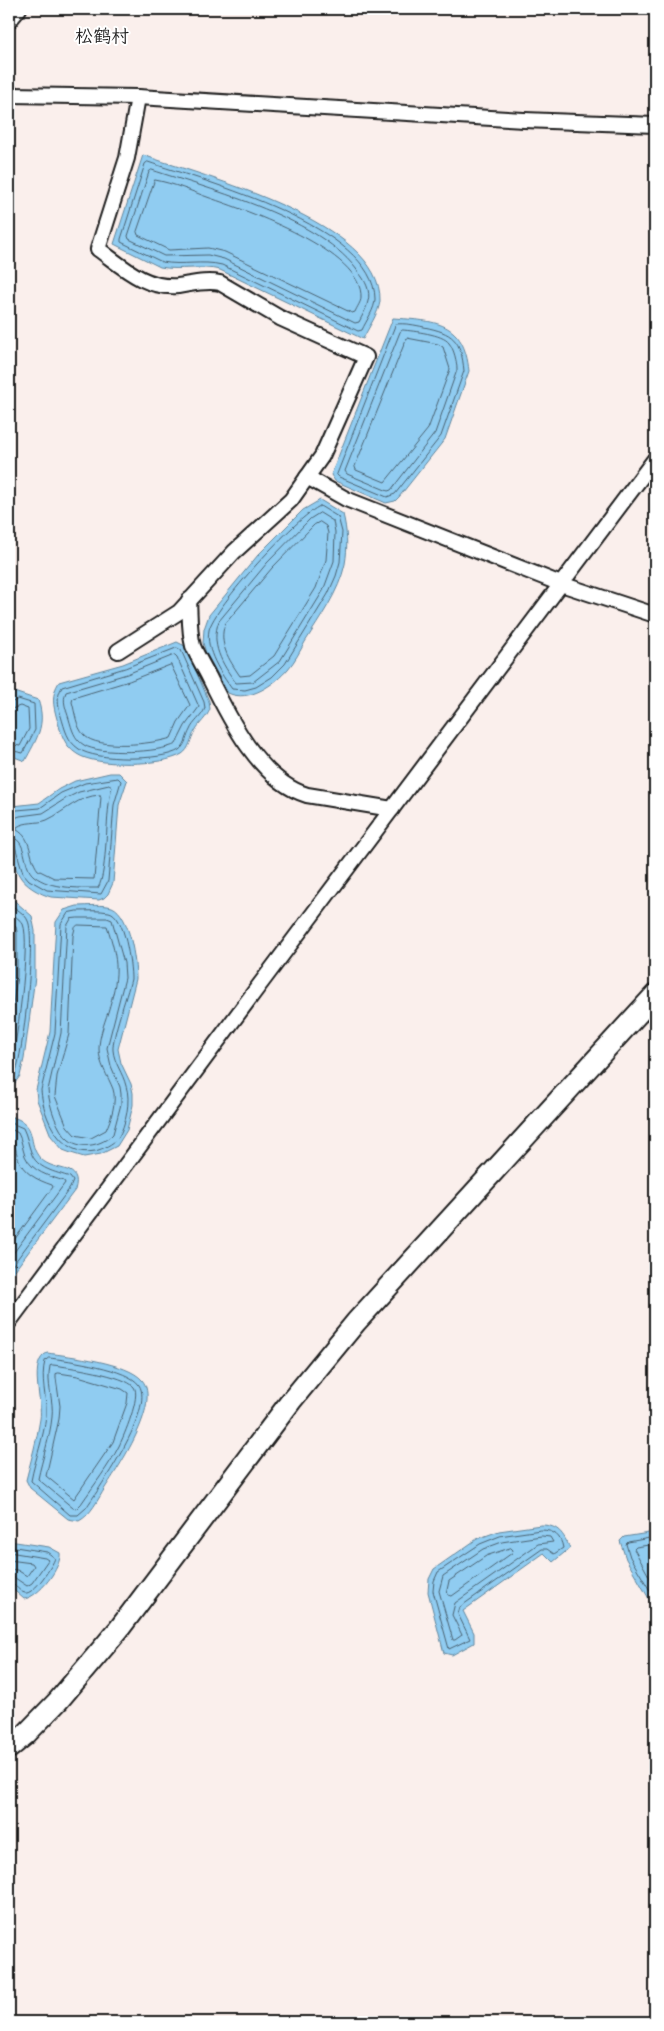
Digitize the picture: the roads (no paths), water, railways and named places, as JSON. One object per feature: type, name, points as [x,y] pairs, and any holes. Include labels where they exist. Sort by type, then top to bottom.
[{"type":"main road","points":[[9,1748],[26,1734],[58,1700],[106,1644],[291,1401],[356,1322],[655,995]]},
{"type":"street","points":[[9,21],[19,9]]},
{"type":"street","points":[[9,95],[138,97],[524,120],[655,125]]},
{"type":"street","points":[[118,652],[179,612],[234,552],[291,500],[322,456],[366,357],[280,318],[220,284],[211,281],[177,286],[157,285],[136,277],[98,249],[127,158],[138,97]]},
{"type":"street","points":[[9,1322],[655,460]]},
{"type":"street","points":[[308,477],[346,499],[561,584],[655,615]]},
{"type":"street","points":[[189,600],[193,645],[227,715],[250,749],[278,781],[296,792],[307,795],[392,809]]},
{"type":"water","points":[[143,155],[245,190],[285,206],[322,226],[353,248],[373,273],[380,301],[376,315],[363,339],[220,270],[160,267],[114,244]]},
{"type":"water","points":[[393,318],[435,323],[454,333],[461,342],[466,354],[469,371],[445,439],[399,497],[395,501],[386,503],[335,481],[331,475]]},
{"type":"water","points":[[320,500],[343,514],[345,526],[347,545],[345,564],[334,595],[291,666],[283,675],[269,686],[253,694],[244,696],[228,693],[206,653],[203,643],[204,629],[209,615],[258,555],[303,510]]},
{"type":"water","points":[[177,642],[185,646],[209,701],[210,709],[193,734],[185,752],[173,758],[160,761],[114,763],[86,758],[73,751],[64,739],[54,709],[54,696],[59,682],[123,664]]},
{"type":"water","points":[[14,692],[38,700],[40,709],[41,725],[39,732],[25,761],[9,755],[9,703]]},
{"type":"water","points":[[110,773],[119,773],[127,781],[119,805],[113,883],[108,894],[99,900],[51,897],[33,889],[19,875],[13,860],[8,830],[10,812],[13,806],[39,803],[59,789],[75,781]]},
{"type":"water","points":[[9,896],[32,916],[35,931],[35,977],[24,1059],[20,1076],[9,1091]]},
{"type":"water","points":[[77,906],[108,906],[118,911],[128,928],[131,939],[136,979],[118,1049],[121,1063],[133,1093],[133,1105],[127,1130],[117,1146],[101,1154],[84,1157],[63,1150],[51,1136],[37,1100],[36,1090],[50,1032],[56,922],[64,910]]},
{"type":"water","points":[[9,1116],[19,1119],[29,1129],[36,1153],[41,1159],[53,1166],[71,1172],[75,1176],[76,1181],[75,1190],[9,1278]]},
{"type":"water","points":[[47,1353],[98,1361],[124,1369],[142,1380],[147,1390],[143,1419],[128,1451],[94,1506],[79,1521],[68,1519],[30,1488],[26,1480],[40,1419],[37,1383],[38,1365],[41,1358]]},
{"type":"water","points":[[547,1525],[560,1531],[570,1548],[553,1562],[544,1553],[463,1611],[474,1633],[474,1643],[452,1655],[444,1653],[428,1592],[429,1579],[434,1569],[477,1539],[499,1531]]},
{"type":"water","points":[[655,1532],[655,1609],[626,1559],[620,1541],[624,1537]]},
{"type":"water","points":[[9,1541],[49,1547],[60,1553],[57,1566],[43,1587],[30,1597],[24,1599],[9,1586]]},
{"type":"district","name":"松鹤村","points":[[102,36]]}]
